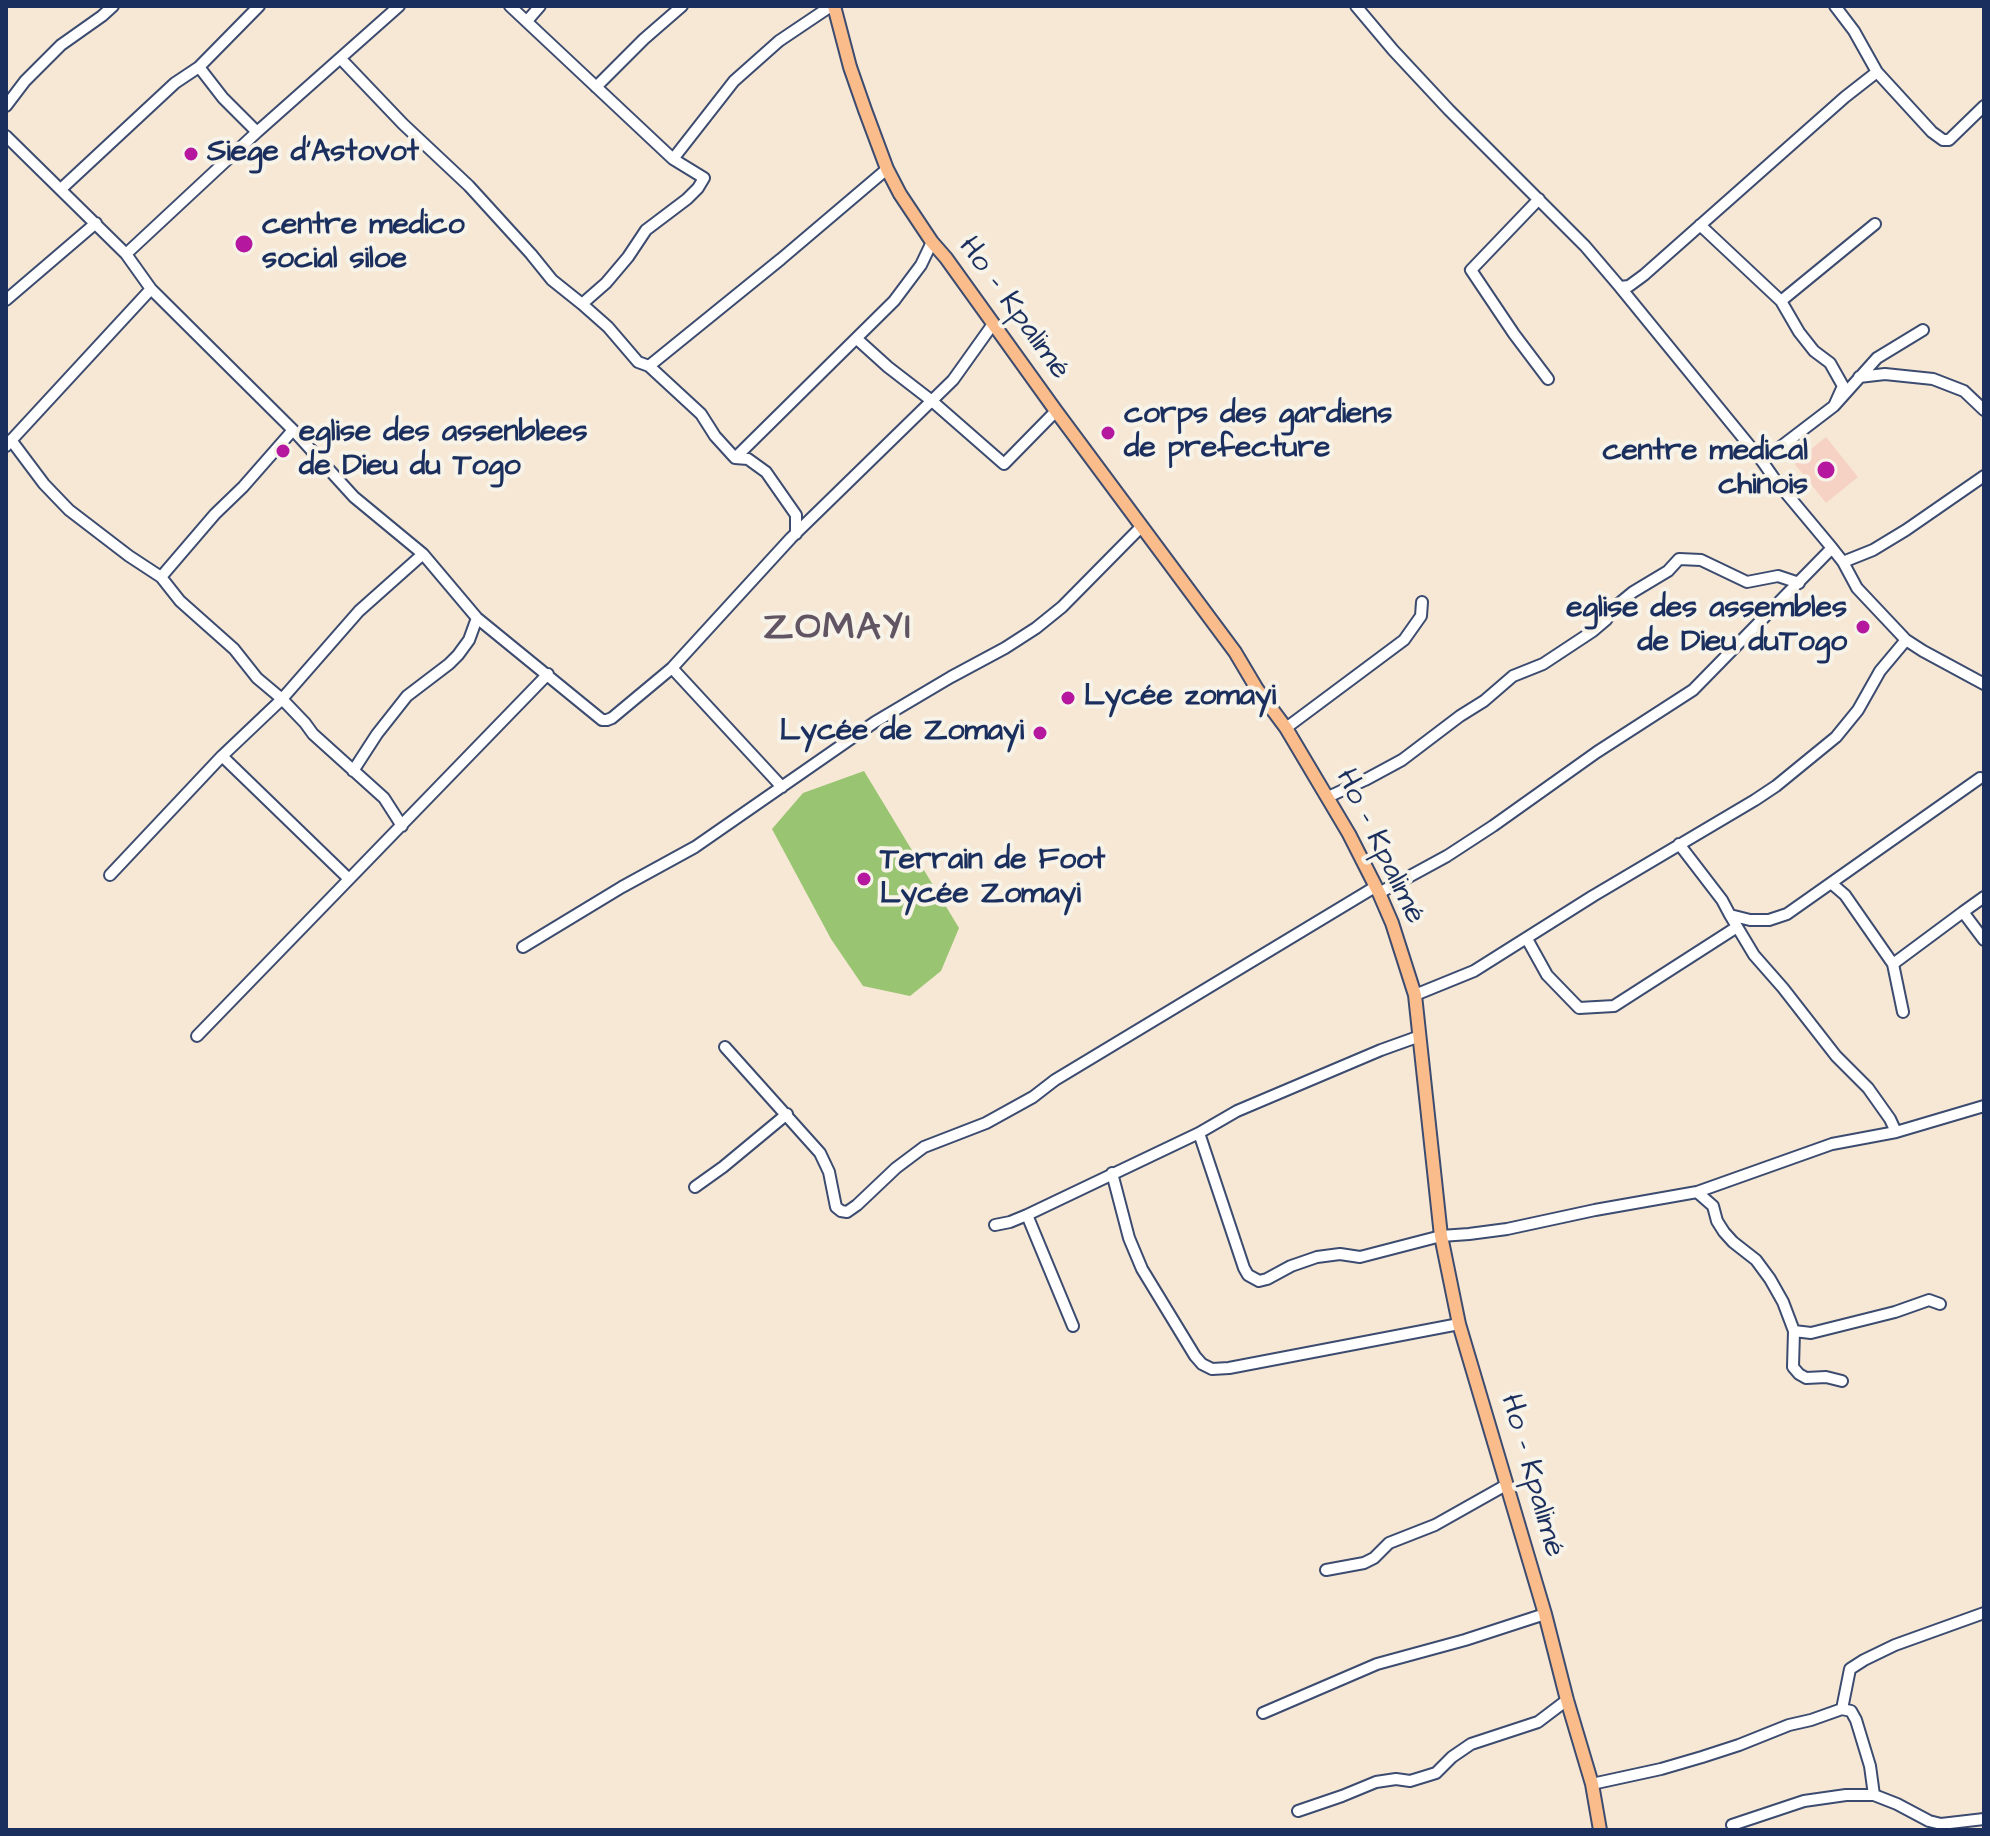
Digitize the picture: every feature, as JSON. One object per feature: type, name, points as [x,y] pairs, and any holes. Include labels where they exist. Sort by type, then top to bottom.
[{"type":"main road","name":"Ho - Kpalimé","points":[[832,6],[850,67],[887,169],[900,194],[932,242],[1235,652],[1328,797],[1392,923],[1415,995],[1441,1236],[1459,1324],[1545,1614],[1592,1784],[1599,1829]]},
{"type":"street","points":[[6,106],[25,81],[61,45],[113,6]]},
{"type":"street","points":[[61,189],[175,83],[199,67],[259,6]]},
{"type":"street","points":[[126,254],[399,6]]},
{"type":"street","points":[[510,6],[673,159],[704,178],[687,199],[646,230],[606,283],[582,304]]},
{"type":"street","points":[[527,21],[540,6]]},
{"type":"street","points":[[596,87],[682,6]]},
{"type":"street","points":[[673,159],[734,81],[779,41],[832,6]]},
{"type":"street","points":[[1356,6],[1421,80],[1585,246],[1832,548],[1857,588],[1906,640],[1984,684]]},
{"type":"street","points":[[1835,6],[1854,31],[1877,72],[1943,140],[1949,140],[1984,106]]},
{"type":"street","points":[[341,59],[403,124],[469,186],[552,280],[608,327],[638,362],[649,366],[701,414],[735,458],[748,459],[766,472],[796,515],[796,534]]},
{"type":"street","points":[[199,67],[223,98],[257,132]]},
{"type":"street","points":[[1620,287],[1629,286],[1644,275],[1877,72]]},
{"type":"street","points":[[6,136],[126,254],[151,289],[293,430],[354,497],[423,554],[477,618],[593,714],[607,720],[672,668],[796,534],[953,380],[993,324]]},
{"type":"street","points":[[649,366],[887,169]]},
{"type":"street","points":[[1539,199],[1471,270],[1548,379]]},
{"type":"street","points":[[6,300],[96,223]]},
{"type":"street","points":[[1781,301],[1875,224]]},
{"type":"street","points":[[1700,225],[1781,301],[1814,351],[1830,363],[1843,386],[1834,406]]},
{"type":"street","points":[[735,458],[894,301],[921,265],[932,242]]},
{"type":"street","points":[[151,289],[9,443],[69,510],[161,577],[180,601],[234,649],[257,678],[282,699],[313,734],[384,798],[402,826]]},
{"type":"street","points":[[1762,461],[1834,406],[1877,358],[1923,330]]},
{"type":"street","points":[[857,339],[1004,464],[1056,411]]},
{"type":"street","points":[[1859,377],[1885,374],[1933,379],[1964,391],[1984,410]]},
{"type":"street","points":[[161,577],[293,430]]},
{"type":"street","points":[[1843,562],[1873,550],[1906,530],[1984,476]]},
{"type":"street","points":[[523,947],[695,847],[875,722],[1036,628],[1062,607],[1142,526]]},
{"type":"street","points":[[725,1047],[820,1153],[829,1172],[836,1207],[847,1212],[924,1147],[986,1123],[1033,1097],[1055,1080],[1377,890],[1458,848],[1693,690],[1832,548]]},
{"type":"street","points":[[110,875],[222,756],[282,699],[359,611],[423,554]]},
{"type":"street","points":[[1328,797],[1402,760],[1484,701],[1513,676],[1543,664],[1593,631],[1616,606],[1668,571],[1679,559],[1701,560],[1747,582],[1778,576],[1799,583]]},
{"type":"street","points":[[1286,728],[1404,640],[1421,616],[1422,602]]},
{"type":"street","points":[[353,771],[407,696],[458,655],[469,640],[477,618]]},
{"type":"street","points":[[1415,995],[1474,971],[1776,786],[1827,746],[1851,720],[1880,671],[1906,640]]},
{"type":"street","points":[[672,668],[782,787]]},
{"type":"street","points":[[197,1036],[548,674]]},
{"type":"street","points":[[222,756],[349,879]]},
{"type":"street","points":[[1730,915],[1750,920],[1769,920],[1787,914],[1980,778]]},
{"type":"street","points":[[1679,844],[1722,900],[1754,955],[1836,1056],[1868,1088],[1896,1132]]},
{"type":"street","points":[[1831,883],[1845,895],[1893,964],[1903,1012]]},
{"type":"street","points":[[1893,964],[1984,897]]},
{"type":"street","points":[[1963,912],[1984,940]]},
{"type":"street","points":[[1527,939],[1547,975],[1579,1008],[1614,1006],[1737,927]]},
{"type":"street","points":[[995,1225],[1027,1215],[1199,1133],[1237,1111],[1420,1036]]},
{"type":"street","points":[[1199,1133],[1241,1260],[1248,1275],[1259,1281],[1317,1257],[1340,1254],[1360,1257],[1441,1236],[1507,1229],[1697,1192],[1832,1144],[1896,1132],[1984,1106]]},
{"type":"street","points":[[695,1187],[787,1114]]},
{"type":"street","points":[[1112,1173],[1125,1226],[1142,1269],[1195,1356],[1212,1369],[1459,1324]]},
{"type":"street","points":[[1697,1192],[1713,1206],[1724,1232],[1756,1260],[1783,1302],[1794,1331],[1793,1367],[1806,1378],[1826,1377],[1842,1381]]},
{"type":"street","points":[[1027,1215],[1073,1326]]},
{"type":"street","points":[[1794,1331],[1811,1333],[1929,1300],[1940,1304]]},
{"type":"street","points":[[1326,1570],[1364,1563],[1389,1543],[1435,1525],[1506,1485]]},
{"type":"street","points":[[1842,1709],[1850,1669],[1895,1645],[1984,1613]]},
{"type":"street","points":[[1263,1713],[1377,1664],[1545,1614]]},
{"type":"street","points":[[1298,1811],[1376,1782],[1396,1779],[1410,1781],[1436,1773],[1471,1744],[1538,1722],[1567,1700]]},
{"type":"street","points":[[1592,1784],[1702,1757],[1842,1709],[1851,1711],[1856,1720],[1870,1766],[1874,1795]]},
{"type":"street","points":[[1732,1825],[1804,1801],[1846,1795],[1874,1795],[1941,1824],[1984,1819]]},
{"type":"shaded area","name":"centre medical chinois","points":[[1826,437],[1858,477],[1826,503],[1794,463]]},
{"type":"green space","name":"Terrain de Foot Lycée Zomayi","points":[[864,771],[959,928],[941,971],[910,996],[863,986],[831,939],[772,829],[803,793]]},
{"type":"place","name":"Siege d'Astovot","points":[[191,154]]},
{"type":"place","name":"centre medico social siloe","points":[[244,244]]},
{"type":"place","name":"corps des gardiens de prefecture","points":[[1108,433]]},
{"type":"place","name":"eglise des assenblees de Dieu du Togo","points":[[283,451]]},
{"type":"place","name":"centre medical chinois","points":[[1826,470]]},
{"type":"place","name":"eglise des assembles de Dieu duTogo","points":[[1863,627]]},
{"type":"place","name":"Lycée zomayi","points":[[1068,698]]},
{"type":"place","name":"Lycée de Zomayi","points":[[1040,733]]},
{"type":"place","name":"Terrain de Foot Lycée Zomayi","points":[[864,879]]},
{"type":"district","name":"ZOMAYI","points":[[838,630]]}]
